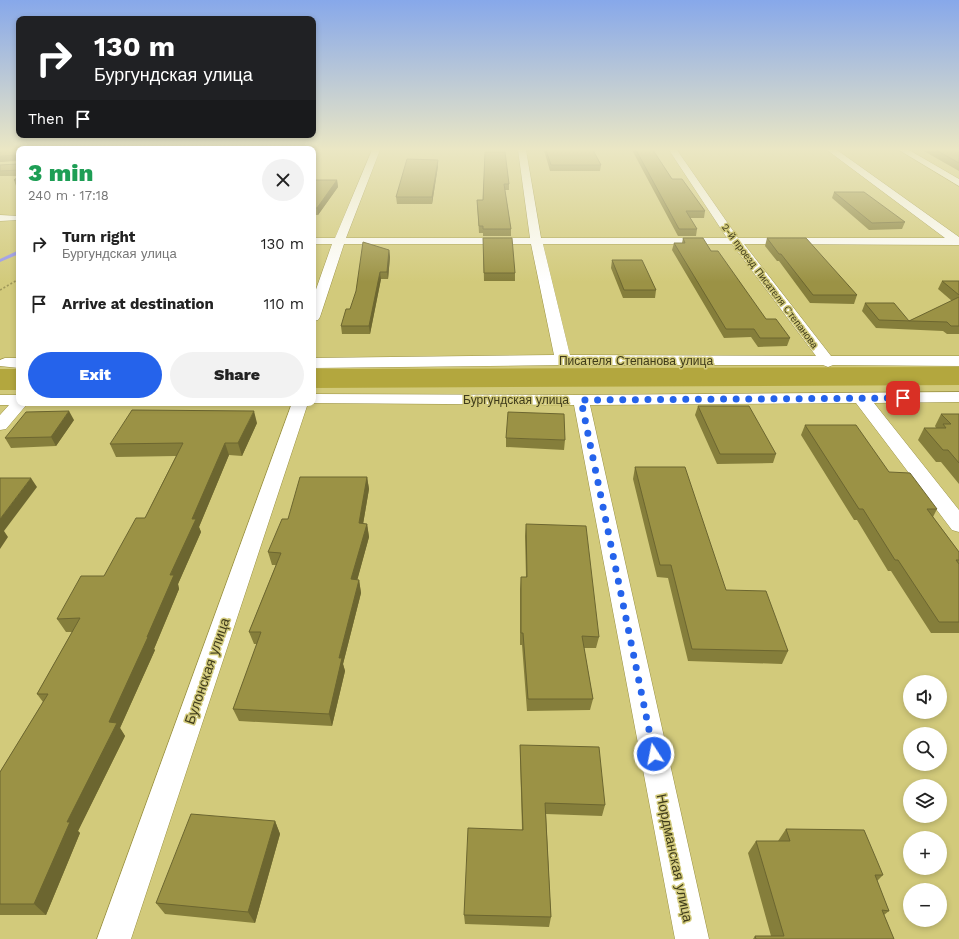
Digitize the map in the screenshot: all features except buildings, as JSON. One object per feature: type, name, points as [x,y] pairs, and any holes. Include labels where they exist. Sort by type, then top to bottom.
[{"type":"street","points":[[316,308],[339,241],[358,194]]},
{"type":"street","points":[[529,194],[536,241],[563,360]]},
{"type":"street","name":"2-й проезд Писателя Степанова","points":[[703,194],[735,241],[828,362]]},
{"type":"street","points":[[891,194],[958,242]]},
{"type":"street","points":[[0,218],[16,218]]},
{"type":"street","points":[[316,241],[958,242]]},
{"type":"street","name":"Писателя Степанова улица","points":[[316,363],[563,360],[959,362]]},
{"type":"street","name":"Бургундская улица","points":[[316,399],[581,400],[862,399],[959,397]]},
{"type":"street","points":[[862,399],[959,525]]},
{"type":"street","points":[[0,400],[16,400]]},
{"type":"street","name":"Нордманская улица","points":[[581,400],[692,939]]},
{"type":"street","points":[[0,425],[17,406]]},
{"type":"street","name":"Булонская улица","points":[[114,939],[299,406]]},
{"type":"path","points":[[0,290],[16,281]]},
{"type":"shaded area","points":[[959,367],[959,385],[316,388],[316,369]]},
{"type":"shaded area","points":[[0,369],[16,369],[16,390],[0,390]]},
{"type":"waterway","points":[[0,261],[16,253]]},
{"type":"route","points":[[654,754],[581,400],[903,398]]}]
